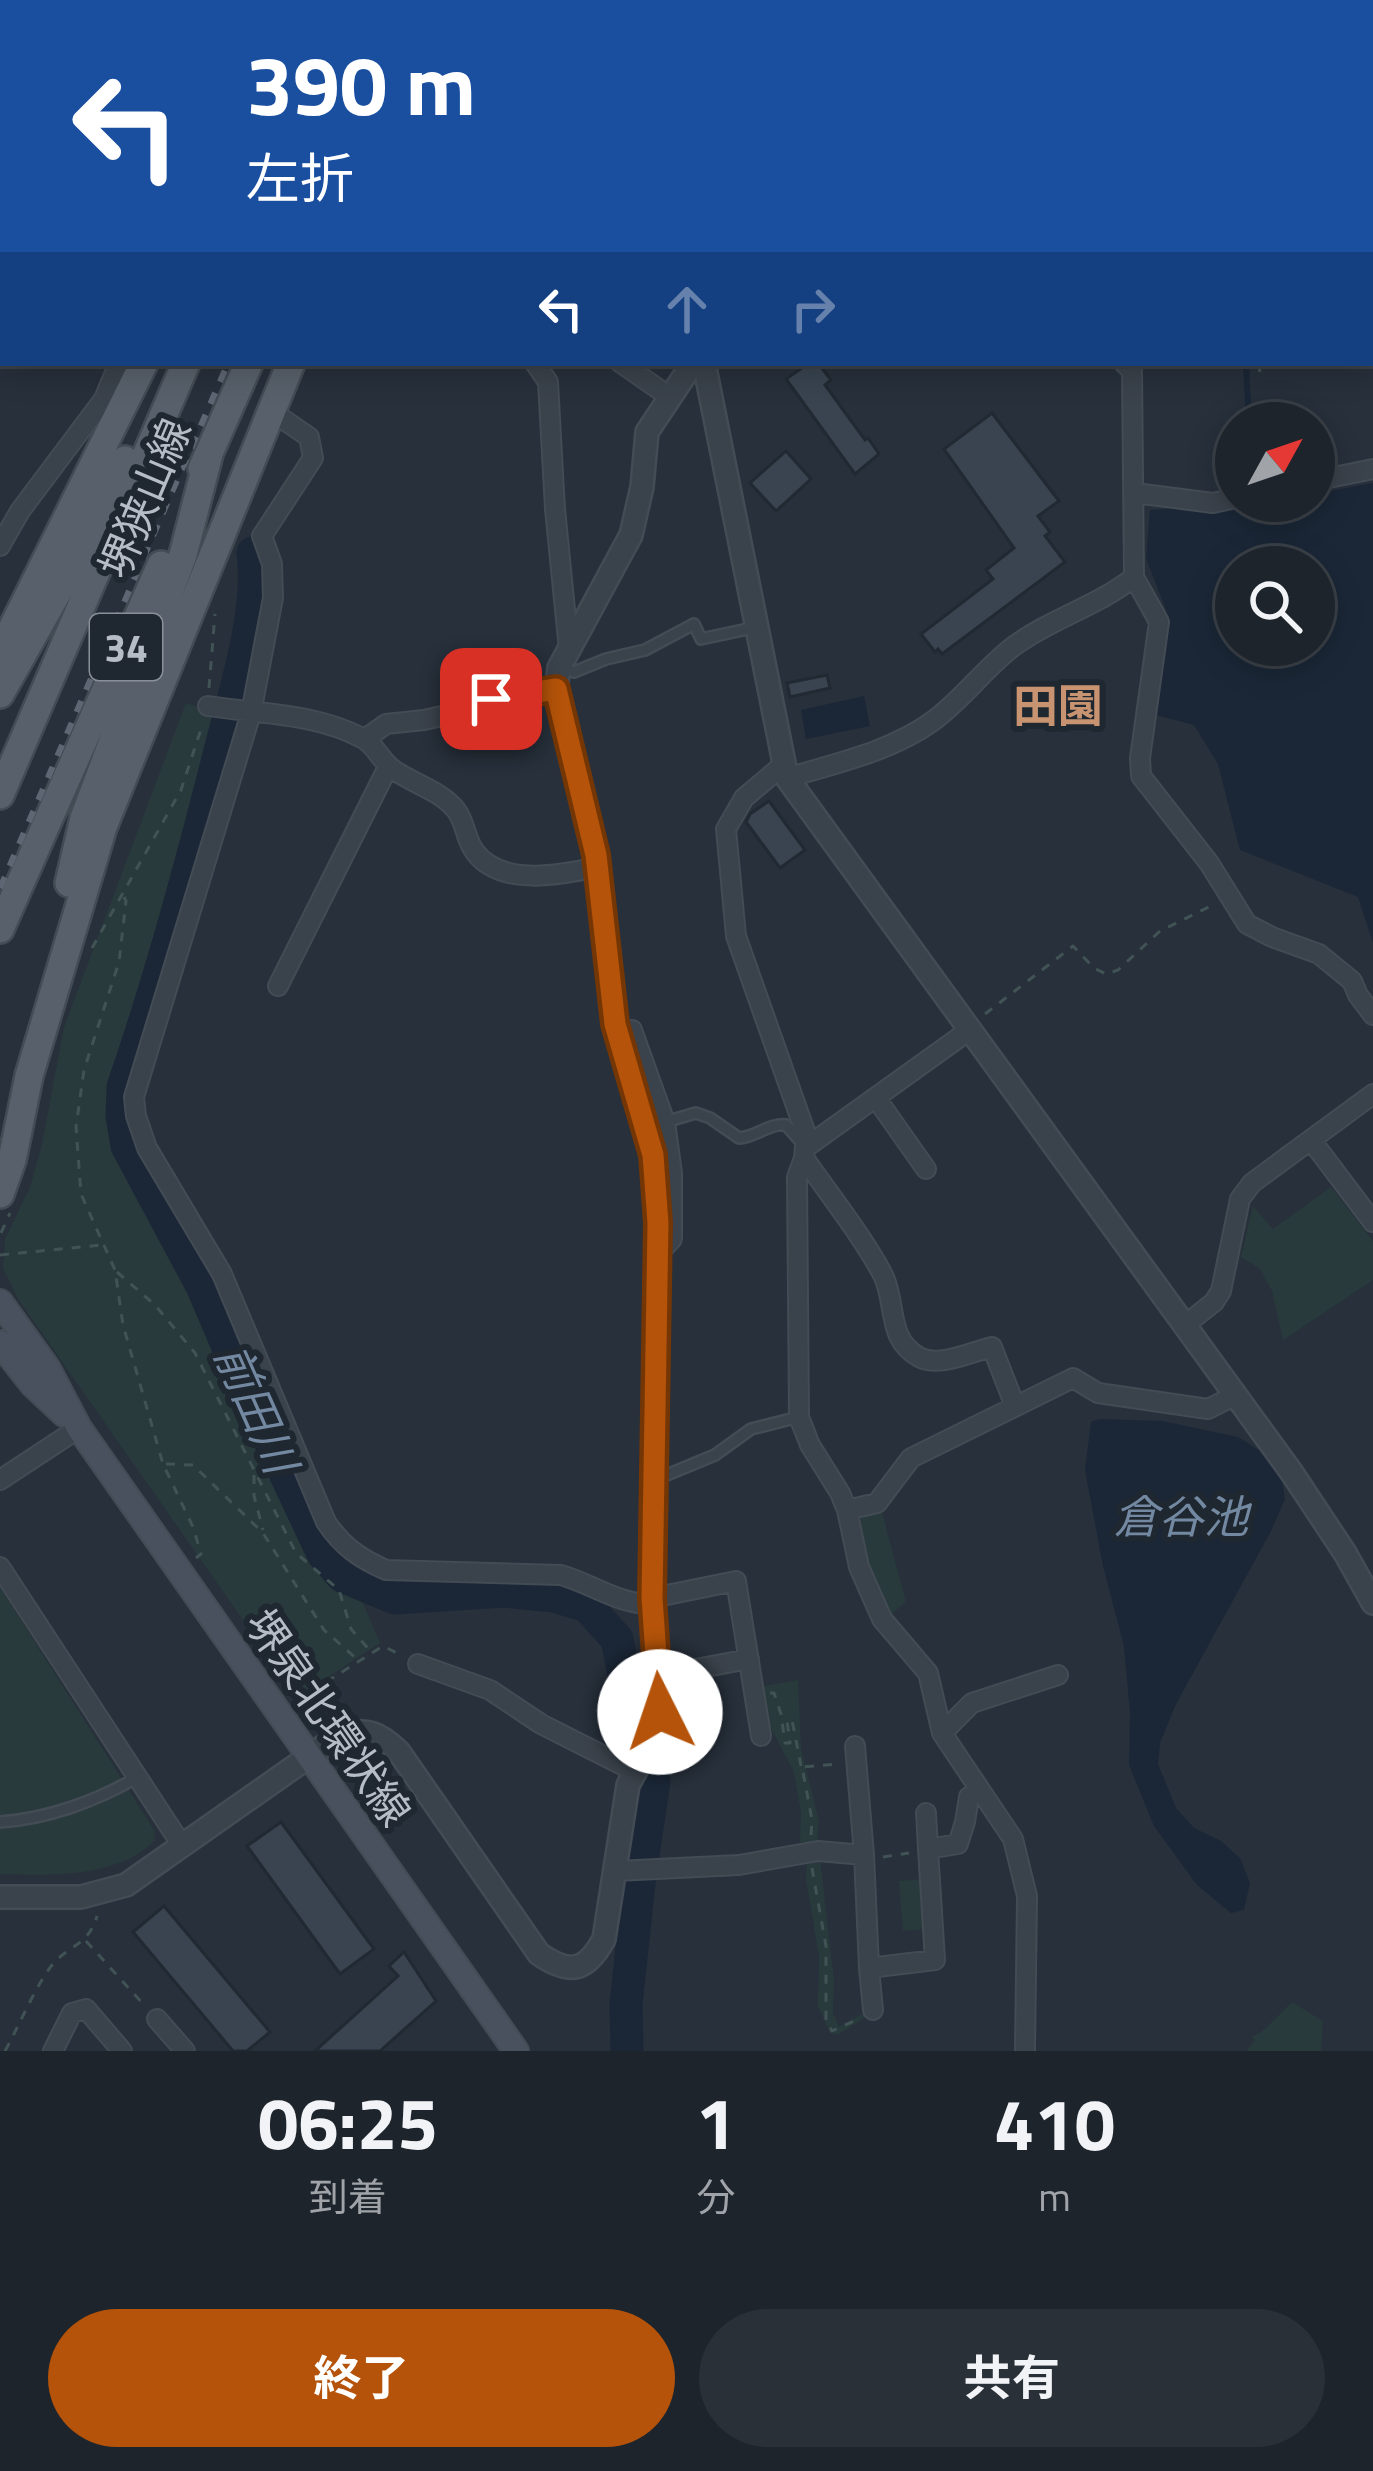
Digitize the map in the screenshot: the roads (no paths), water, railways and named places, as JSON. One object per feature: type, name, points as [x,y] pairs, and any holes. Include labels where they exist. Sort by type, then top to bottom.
[{"type":"main road","points":[[0,653],[143,366]]},
{"type":"main road","points":[[0,694],[78,556],[172,366]]},
{"type":"main road","name":"堺狭山線","points":[[0,795],[185,366]]},
{"type":"main road","name":"堺狭山線","points":[[0,929],[248,366]]},
{"type":"main road","points":[[29,1076],[103,827],[290,366]]},
{"type":"main road","points":[[4,1205],[84,818],[183,555],[209,454]]},
{"type":"main road","name":"堺泉北環状線","points":[[0,1302],[47,1369],[79,1428],[516,2051]]},
{"type":"main road","name":"堺泉北環状線","points":[[0,1343],[32,1384],[79,1428]]},
{"type":"street","points":[[0,546],[20,511],[104,399],[118,366]]},
{"type":"street","points":[[0,1898],[82,1898],[126,1885],[340,1735],[358,1730],[387,1739],[539,1954],[557,1966],[575,1968],[594,1957],[604,1939],[628,1784],[654,1738],[660,1712],[652,1601],[657,1255],[653,1155],[618,1035],[597,867],[561,669],[548,382],[537,366]]},
{"type":"street","points":[[625,366],[670,397]]},
{"type":"street","points":[[364,739],[386,724],[459,712],[561,669],[632,535],[646,432],[691,366]]},
{"type":"street","points":[[705,366],[785,771],[1303,1489],[1373,1603]]},
{"type":"street","points":[[1127,366],[1132,371],[1135,577],[1159,622],[1141,776],[1209,863],[1247,924],[1319,954],[1352,981],[1373,1015]]},
{"type":"street","points":[[271,411],[309,437],[313,458],[262,536],[272,564],[272,598],[251,713],[134,1097],[147,1148],[222,1274],[326,1522],[340,1543],[386,1570],[561,1575],[634,1604],[736,1581],[761,1736]]},
{"type":"street","points":[[1335,477],[1373,469]]},
{"type":"street","points":[[1136,493],[1215,502]]},
{"type":"street","points":[[1025,2051],[1027,1896],[1012,1839],[942,1733],[928,1672],[883,1619],[866,1586],[847,1510],[799,1417],[796,1177],[806,1134],[736,936],[726,829],[744,798],[785,771],[871,752],[915,732],[1015,645],[1135,577]]},
{"type":"street","points":[[213,707],[278,712],[364,739],[388,766],[454,807],[470,845],[480,859],[496,868],[553,877],[597,867]]},
{"type":"street","points":[[278,986],[388,766]]},
{"type":"street","points":[[805,1153],[970,1028]]},
{"type":"street","points":[[618,1035],[632,1030],[665,1122],[672,1173],[672,1239],[657,1255]]},
{"type":"street","points":[[1185,1325],[1221,1291],[1240,1198],[1252,1184],[1373,1094]]},
{"type":"street","points":[[876,1098],[926,1168]]},
{"type":"street","points":[[1311,1140],[1373,1222]]},
{"type":"street","points":[[805,1153],[885,1278],[896,1333],[907,1347],[934,1361],[992,1347],[1015,1406]]},
{"type":"street","points":[[847,1510],[877,1503],[911,1458],[1073,1378],[1098,1394],[1208,1408],[1235,1395]]},
{"type":"street","points":[[0,1480],[79,1428]]},
{"type":"street","points":[[0,1567],[182,1846]]},
{"type":"street","points":[[658,1676],[748,1658]]},
{"type":"street","points":[[418,1664],[490,1690],[541,1724],[635,1769]]},
{"type":"street","points":[[942,1733],[972,1703],[1058,1675]]},
{"type":"street","points":[[856,1754],[873,2010]]},
{"type":"street","points":[[928,1850],[958,1844],[969,1797],[980,1791]]},
{"type":"street","points":[[869,1968],[935,1960],[926,1813]]},
{"type":"street","points":[[616,1871],[739,1864],[810,1852],[864,1857]]},
{"type":"street","points":[[52,2051],[72,2013],[86,2009],[122,2051]]},
{"type":"street","points":[[157,2019],[180,2049]]},
{"type":"lane","points":[[561,669],[574,672],[645,650],[694,624],[701,639],[757,626]]},
{"type":"lane","points":[[665,1122],[695,1113],[740,1138],[786,1125],[805,1153]]},
{"type":"lane","points":[[654,1480],[715,1455],[751,1430],[799,1417]]},
{"type":"lane","points":[[654,1738],[684,1740],[698,1729]]},
{"type":"lane","points":[[0,1822],[106,1796],[136,1778]]},
{"type":"water","points":[[1373,483],[1373,943],[1358,897],[1240,850],[1218,764],[1194,725],[1156,715],[1167,613],[1146,558],[1150,510],[1215,505],[1215,522],[1335,522],[1335,490]]},
{"type":"water","points":[[864,696],[870,726],[806,739],[801,710]]},
{"type":"water","name":"倉谷池","points":[[1162,1421],[1238,1437],[1262,1452],[1282,1480],[1285,1499],[1175,1706],[1160,1743],[1158,1764],[1176,1808],[1194,1828],[1221,1841],[1240,1858],[1250,1883],[1244,1910],[1231,1913],[1197,1885],[1154,1826],[1129,1765],[1124,1646],[1085,1470],[1091,1422]]},
{"type":"waterway","points":[[1246,366],[1248,402]]},
{"type":"waterway","name":"前田川","points":[[253,553],[254,598],[240,673],[176,916],[123,1087],[127,1146],[202,1286],[323,1554],[342,1576],[395,1598],[503,1591],[554,1596],[587,1606],[617,1639],[633,1720],[654,1780],[626,2004],[627,2051]]},
{"type":"railway","points":[[0,888],[227,366]]},
{"type":"district","name":"田園","points":[[1058,705]]}]
